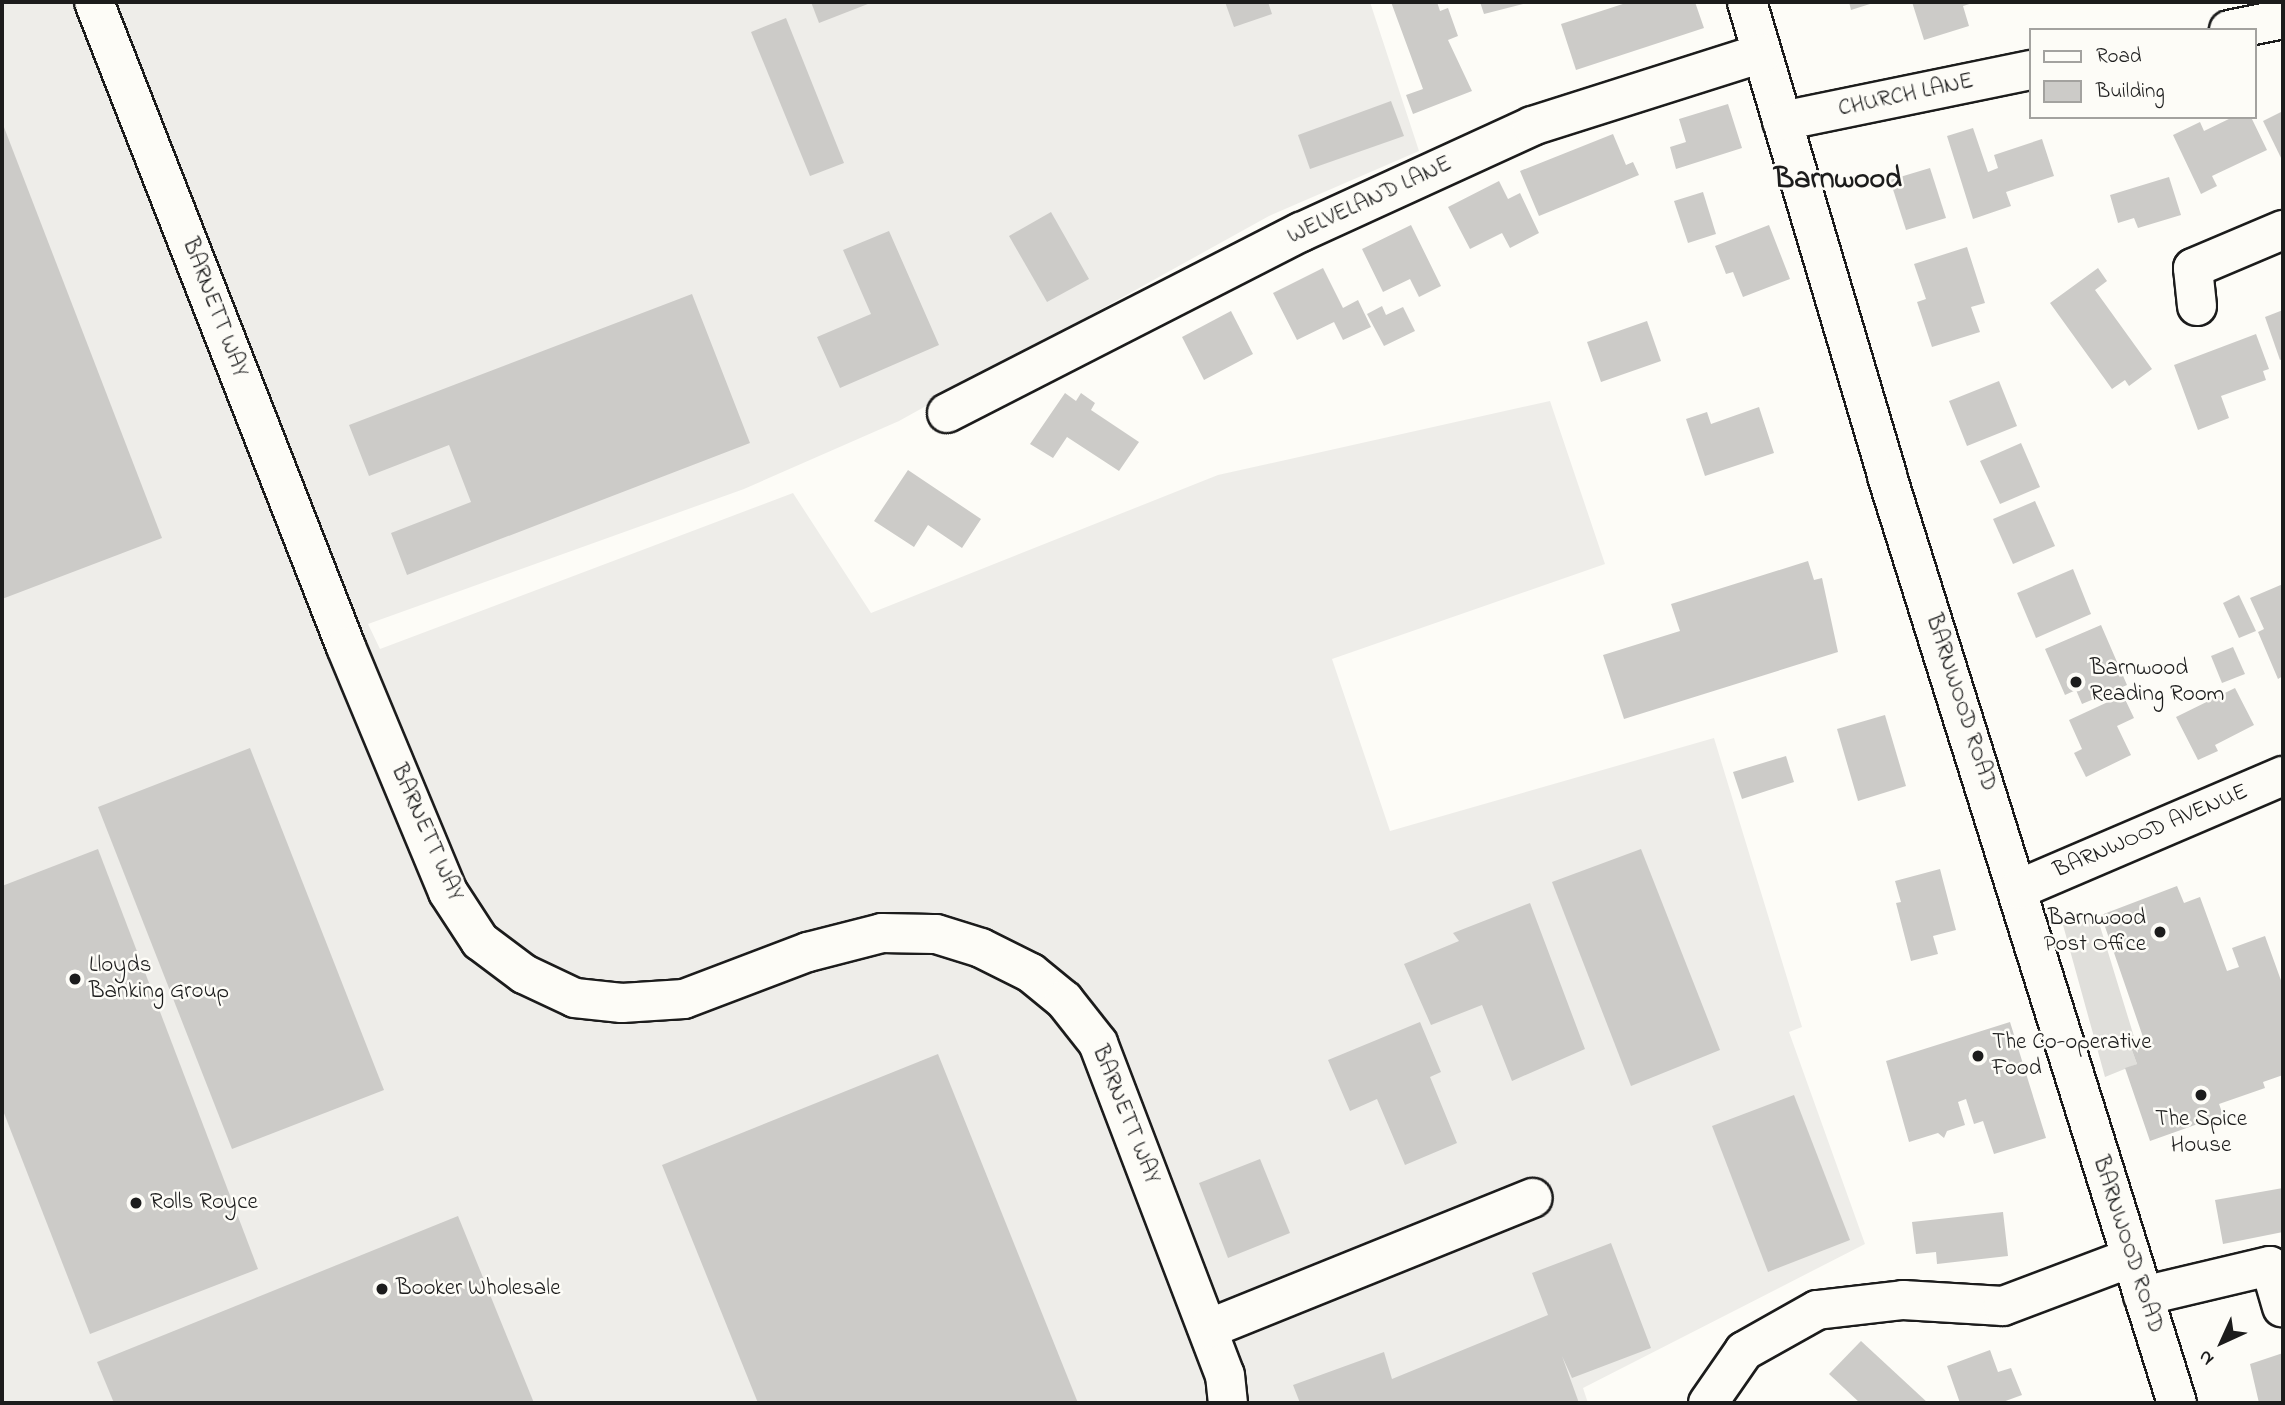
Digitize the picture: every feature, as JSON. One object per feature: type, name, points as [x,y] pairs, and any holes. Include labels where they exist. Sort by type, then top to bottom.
[{"type":"street","name":"BARNETT WAY","points":[[94,2],[346,647],[447,892],[480,941],[524,974],[575,998],[622,1003],[684,999],[808,952],[882,933],[936,934],[981,948],[1031,973],[1064,999],[1098,1043],[1225,1375],[1228,1403]]},
{"type":"street","name":"BARNWOOD ROAD","points":[[1747,2],[1887,476],[2019,889],[2130,1258],[2177,1403]]},
{"type":"street","name":"WELVELAND LANE","points":[[947,413],[996,390],[1138,312],[1288,238],[1532,126],[1762,53]]},
{"type":"street","name":"CHURCH LANE","points":[[1782,121],[2030,70]]},
{"type":"street","points":[[2196,306],[2193,268],[2283,230]]},
{"type":"street","points":[[980,431],[996,390]]},
{"type":"street","name":"BARNWOOD AVENUE","points":[[2019,889],[2283,776]]},
{"type":"street","points":[[1208,1329],[1533,1198]]},
{"type":"street","points":[[1708,1403],[1744,1351],[1817,1310],[1903,1300],[2003,1306],[2130,1258]]},
{"type":"street","points":[[2143,1296],[2276,1263],[2283,1307]]},
{"type":"shaded area","points":[[2,2],[1370,2],[1419,151],[1269,216],[899,421],[744,489],[368,624],[380,649],[793,493],[871,613],[1218,475],[1550,401],[1605,564],[1332,659],[1390,831],[1714,738],[1802,1027],[1789,1032],[1865,1244],[1583,1388],[1588,1403],[2,1403]]},
{"type":"shaded area","points":[[2096,913],[2135,1040],[2129,1042],[2137,1064],[2105,1077],[2063,925]]},
{"type":"building","points":[[811,2],[873,2],[819,23]]},
{"type":"building","points":[[1225,2],[1268,2],[1272,14],[1234,27]]},
{"type":"building","points":[[1391,2],[1437,2],[1440,11],[1448,8],[1458,36],[1448,40],[1472,91],[1413,114],[1406,95],[1423,89]]},
{"type":"building","points":[[1480,2],[1531,2],[1484,14]]},
{"type":"building","points":[[1629,2],[1695,2],[1704,28],[1576,70],[1561,24]]},
{"type":"building","points":[[1849,2],[1870,2],[1870,4],[1851,10]]},
{"type":"building","points":[[1912,2],[1976,2],[1963,6],[1969,26],[1924,40]]},
{"type":"building","points":[[786,18],[844,163],[810,176],[751,32]]},
{"type":"building","points":[[1391,101],[1404,136],[1310,169],[1298,135]]},
{"type":"building","points":[[1728,104],[1742,148],[1676,169],[1670,147],[1686,142],[1679,119]]},
{"type":"building","points":[[2283,111],[2283,162],[2263,121]]},
{"type":"building","points":[[2229,119],[2252,119],[2267,150],[2212,176],[2217,186],[2201,194],[2173,135],[2200,122],[2204,131]]},
{"type":"building","points":[[2,122],[162,538],[2,599]]},
{"type":"building","points":[[1973,128],[1988,172],[1998,168],[1994,155],[2042,139],[2054,176],[2006,192],[2011,206],[1973,219],[1947,136]]},
{"type":"building","points":[[1613,134],[1626,165],[1633,162],[1639,175],[1539,216],[1520,171]]},
{"type":"building","points":[[1930,168],[1946,218],[1906,230],[1890,180]]},
{"type":"building","points":[[2169,177],[2181,215],[2138,228],[2134,218],[2118,223],[2110,195]]},
{"type":"building","points":[[1499,181],[1508,199],[1520,193],[1539,233],[1510,248],[1502,233],[1470,249],[1448,207]]},
{"type":"building","points":[[1703,192],[1716,234],[1688,243],[1674,201]]},
{"type":"building","points":[[1051,212],[1089,279],[1047,302],[1009,236]]},
{"type":"building","points":[[1411,225],[1441,286],[1419,297],[1410,279],[1383,292],[1362,249]]},
{"type":"building","points":[[1769,225],[1790,279],[1743,297],[1733,272],[1726,274],[1715,246]]},
{"type":"building","points":[[889,231],[939,345],[840,388],[817,337],[871,314],[843,250]]},
{"type":"building","points":[[1967,247],[1985,303],[1971,307],[1980,332],[1932,347],[1917,302],[1926,299],[1914,264]]},
{"type":"building","points":[[1323,268],[1343,308],[1358,300],[1371,327],[1343,340],[1334,322],[1297,340],[1273,293]]},
{"type":"building","points":[[2098,268],[2107,281],[2095,290],[2152,369],[2129,386],[2125,380],[2112,389],[2050,303]]},
{"type":"building","points":[[692,294],[750,443],[407,575],[391,533],[471,502],[449,445],[369,476],[349,425]]},
{"type":"building","points":[[1382,306],[1386,315],[1403,307],[1415,331],[1384,346],[1367,314]]},
{"type":"building","points":[[2283,310],[2283,359],[2280,360],[2265,317]]},
{"type":"building","points":[[1231,311],[1253,354],[1204,380],[1182,337]]},
{"type":"building","points":[[1647,321],[1661,361],[1601,382],[1587,342]]},
{"type":"building","points":[[2256,334],[2269,369],[2263,371],[2266,380],[2221,396],[2229,418],[2198,430],[2174,365]]},
{"type":"building","points":[[1999,381],[2017,426],[1967,446],[1949,401]]},
{"type":"building","points":[[1065,393],[1076,401],[1081,393],[1095,403],[1091,410],[1139,442],[1119,471],[1067,437],[1053,458],[1030,444]]},
{"type":"building","points":[[1759,407],[1774,453],[1705,476],[1686,419],[1707,412],[1711,424]]},
{"type":"building","points":[[2021,443],[2040,487],[2000,504],[1980,461]]},
{"type":"building","points":[[908,470],[981,519],[962,548],[928,525],[914,547],[874,521]]},
{"type":"building","points":[[2035,501],[2055,546],[2013,564],[1993,519]]},
{"type":"building","points":[[1808,561],[1814,580],[1822,578],[1838,652],[1624,719],[1603,655],[1680,631],[1671,604]]},
{"type":"building","points":[[2073,569],[2091,614],[2036,638],[2017,593]]},
{"type":"building","points":[[2283,584],[2283,676],[2278,679],[2258,632],[2264,629],[2250,598]]},
{"type":"building","points":[[2239,595],[2256,631],[2239,638],[2223,603]]},
{"type":"building","points":[[2101,625],[2127,685],[2082,704],[2076,690],[2065,695],[2045,649]]},
{"type":"building","points":[[2233,647],[2245,674],[2222,683],[2211,656]]},
{"type":"building","points":[[2235,688],[2254,725],[2215,745],[2218,751],[2198,760],[2176,717]]},
{"type":"building","points":[[2123,695],[2134,718],[2117,726],[2131,755],[2086,777],[2074,753],[2082,749],[2069,720]]},
{"type":"building","points":[[1885,715],[1906,786],[1858,801],[1837,729]]},
{"type":"building","points":[[250,748],[384,1090],[232,1149],[98,807]]},
{"type":"building","points":[[1786,756],[1794,782],[1742,799],[1733,772]]},
{"type":"building","points":[[98,849],[258,1269],[90,1334],[2,1108],[2,886]]},
{"type":"building","points":[[1641,849],[1720,1050],[1631,1086],[1552,882]]},
{"type":"building","points":[[1940,869],[1956,930],[1933,936],[1938,954],[1911,961],[1896,903],[1901,902],[1895,881]]},
{"type":"building","points":[[2177,886],[2184,903],[2200,897],[2227,971],[2239,967],[2232,948],[2265,936],[2283,986],[2283,1075],[2263,1082],[2265,1088],[2219,1104],[2223,1115],[2150,1141],[2125,1068],[2137,1064],[2129,1042],[2143,1037],[2101,915]]},
{"type":"building","points":[[1530,903],[1585,1049],[1512,1081],[1482,1005],[1431,1025],[1404,964],[1459,941],[1453,933]]},
{"type":"building","points":[[1420,1022],[1441,1072],[1430,1077],[1457,1143],[1405,1165],[1377,1099],[1350,1111],[1328,1060]]},
{"type":"building","points":[[2010,1022],[2046,1138],[1994,1154],[1983,1121],[1974,1124],[1966,1099],[1958,1102],[1965,1125],[1947,1131],[1944,1138],[1938,1133],[1909,1142],[1886,1061]]},
{"type":"building","points":[[938,1054],[1078,1403],[758,1403],[662,1165]]},
{"type":"building","points":[[1794,1095],[1850,1240],[1768,1272],[1712,1126]]},
{"type":"building","points":[[1260,1159],[1290,1233],[1228,1258],[1199,1183]]},
{"type":"building","points":[[2283,1188],[2283,1232],[2223,1244],[2215,1200]]},
{"type":"building","points":[[2003,1212],[2008,1256],[1937,1264],[1936,1252],[1916,1254],[1912,1222]]},
{"type":"building","name":"Booker Wholesale","points":[[458,1216],[534,1403],[114,1403],[97,1362]]},
{"type":"building","points":[[1611,1243],[1651,1348],[1572,1378],[1562,1356],[1579,1403],[1300,1403],[1293,1385],[1384,1352],[1392,1379],[1548,1315],[1532,1273]]},
{"type":"building","points":[[1861,1341],[1928,1403],[1860,1403],[1829,1374]]},
{"type":"building","points":[[1990,1350],[1998,1372],[2011,1368],[2022,1395],[2000,1403],[1960,1403],[1947,1366]]},
{"type":"building","points":[[2283,1353],[2283,1403],[2259,1403],[2250,1364]]},
{"type":"place","name":"Barnwood Reading Room","points":[[2076,682]]},
{"type":"place","name":"Barnwood Post Office","points":[[2160,932]]},
{"type":"place","name":"Lloyds Banking Group","points":[[75,979]]},
{"type":"place","name":"The Co-operative Food","points":[[1978,1056]]},
{"type":"place","name":"The Spice House","points":[[2201,1095]]},
{"type":"place","name":"Rolls Royce","points":[[136,1203]]},
{"type":"place","name":"Booker Wholesale","points":[[382,1289]]},
{"type":"district","name":"Barnwood","points":[[1838,180]]}]
